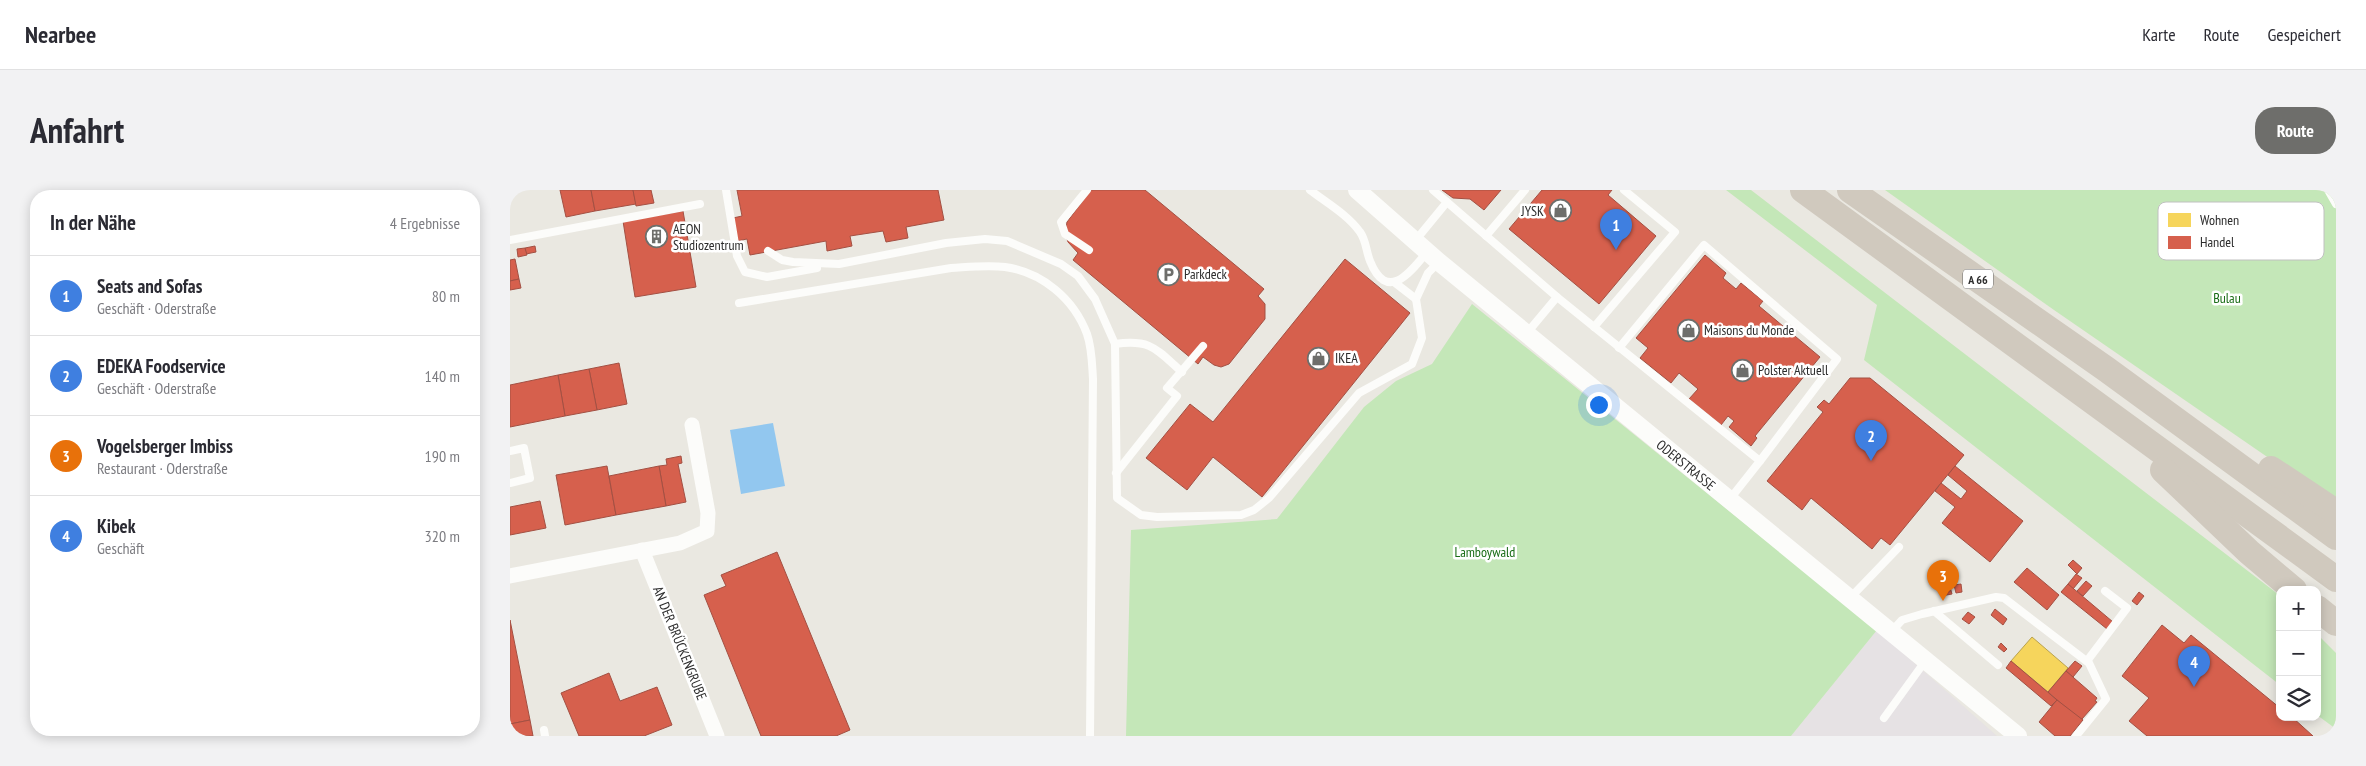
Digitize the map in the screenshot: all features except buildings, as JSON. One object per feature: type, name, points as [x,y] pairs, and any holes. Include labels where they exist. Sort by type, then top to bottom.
[{"type":"highway","name":"A 66","points":[[1803,190],[2336,579]]},
{"type":"highway","name":"A 66","points":[[1850,190],[2106,369],[2336,537]]},
{"type":"highway","points":[[2106,369],[2336,512]]},
{"type":"highway","points":[[2090,401],[2249,552],[2289,586]]},
{"type":"highway","points":[[2321,611],[2336,623]]},
{"type":"street","name":"ODERSTRASSE","points":[[1357,190],[1427,252],[2018,736]]},
{"type":"street","points":[[510,576],[680,543],[707,530],[708,513],[692,425]]},
{"type":"street","name":"AN DER BRÜCKENGRUBE","points":[[642,550],[717,736]]},
{"type":"lane","points":[[726,190],[737,256],[746,272],[767,277],[966,240],[1007,241],[1061,264],[1078,276],[1095,299],[1115,344],[1117,498],[1141,515],[1157,517],[1227,516],[1254,510],[1269,498],[1359,393],[1412,364],[1422,338],[1416,299],[1428,273],[1427,252]]},
{"type":"lane","points":[[1087,190],[1061,222],[1065,234],[1089,250]]},
{"type":"lane","points":[[1310,190],[1354,225],[1365,240],[1374,270],[1387,281],[1394,282],[1416,299]]},
{"type":"lane","points":[[1433,190],[1618,348],[1760,461]]},
{"type":"lane","points":[[1486,236],[1524,190]]},
{"type":"lane","points":[[1594,328],[1675,232],[1624,190]]},
{"type":"lane","points":[[2328,190],[2336,204]]},
{"type":"lane","points":[[1394,282],[1410,273],[1427,252],[1447,202]]},
{"type":"lane","points":[[510,240],[700,204]]},
{"type":"lane","points":[[1618,348],[1704,245],[1837,358],[1729,500]]},
{"type":"lane","points":[[768,251],[782,260],[839,264]]},
{"type":"lane","points":[[739,303],[951,268],[979,266],[1005,267],[1032,274],[1055,290],[1076,310],[1088,335],[1092,354],[1093,379],[1090,736]]},
{"type":"lane","points":[[1527,332],[1557,297]]},
{"type":"lane","points":[[1115,344],[1141,342],[1160,353],[1182,372]]},
{"type":"lane","points":[[1116,473],[1177,396],[1167,388],[1204,346]]},
{"type":"lane","points":[[510,451],[524,448],[530,478],[510,483]]},
{"type":"lane","points":[[1850,598],[1899,547]]},
{"type":"lane","points":[[2087,661],[2127,608],[2105,591]]},
{"type":"lane","points":[[1891,632],[1902,620],[1996,597],[2004,598],[2087,661],[2106,699],[2076,736]]},
{"type":"lane","points":[[1934,611],[1998,665]]},
{"type":"lane","points":[[1884,718],[1926,660]]},
{"type":"shaded area","points":[[1877,630],[1997,736],[1791,736]]},
{"type":"green space","points":[[1726,190],[1751,190],[2276,593],[2276,682],[1864,360],[1877,305]]},
{"type":"green space","name":"Bulau","points":[[1885,190],[2336,190],[2336,500],[2302,481],[2054,310]]},
{"type":"green space","name":"Lamboywald","points":[[1472,304],[1877,630],[1791,736],[1126,736],[1131,530],[1277,519],[1364,407],[1396,381],[1432,364]]},
{"type":"green space","points":[[2321,638],[2336,653],[2336,729],[2321,718]]},
{"type":"water","points":[[773,423],[785,486],[741,494],[730,430]]},
{"type":"place","name":"JYSK","points":[[1560,211]]},
{"type":"place","name":"AEON Studiozentrum","points":[[657,237]]},
{"type":"place","name":"Seats and Sofas","points":[[1616,250]]},
{"type":"place","name":"Parkdeck","points":[[1168,274]]},
{"type":"place","name":"Maisons du Monde","points":[[1688,330]]},
{"type":"place","name":"IKEA","points":[[1319,358]]},
{"type":"place","name":"Polster Aktuell","points":[[1742,370]]},
{"type":"place","name":"EDEKA Foodservice","points":[[1871,461]]},
{"type":"place","name":"Vogelsberger Imbiss","points":[[1943,601]]},
{"type":"place","name":"Kibek","points":[[2194,687]]}]
